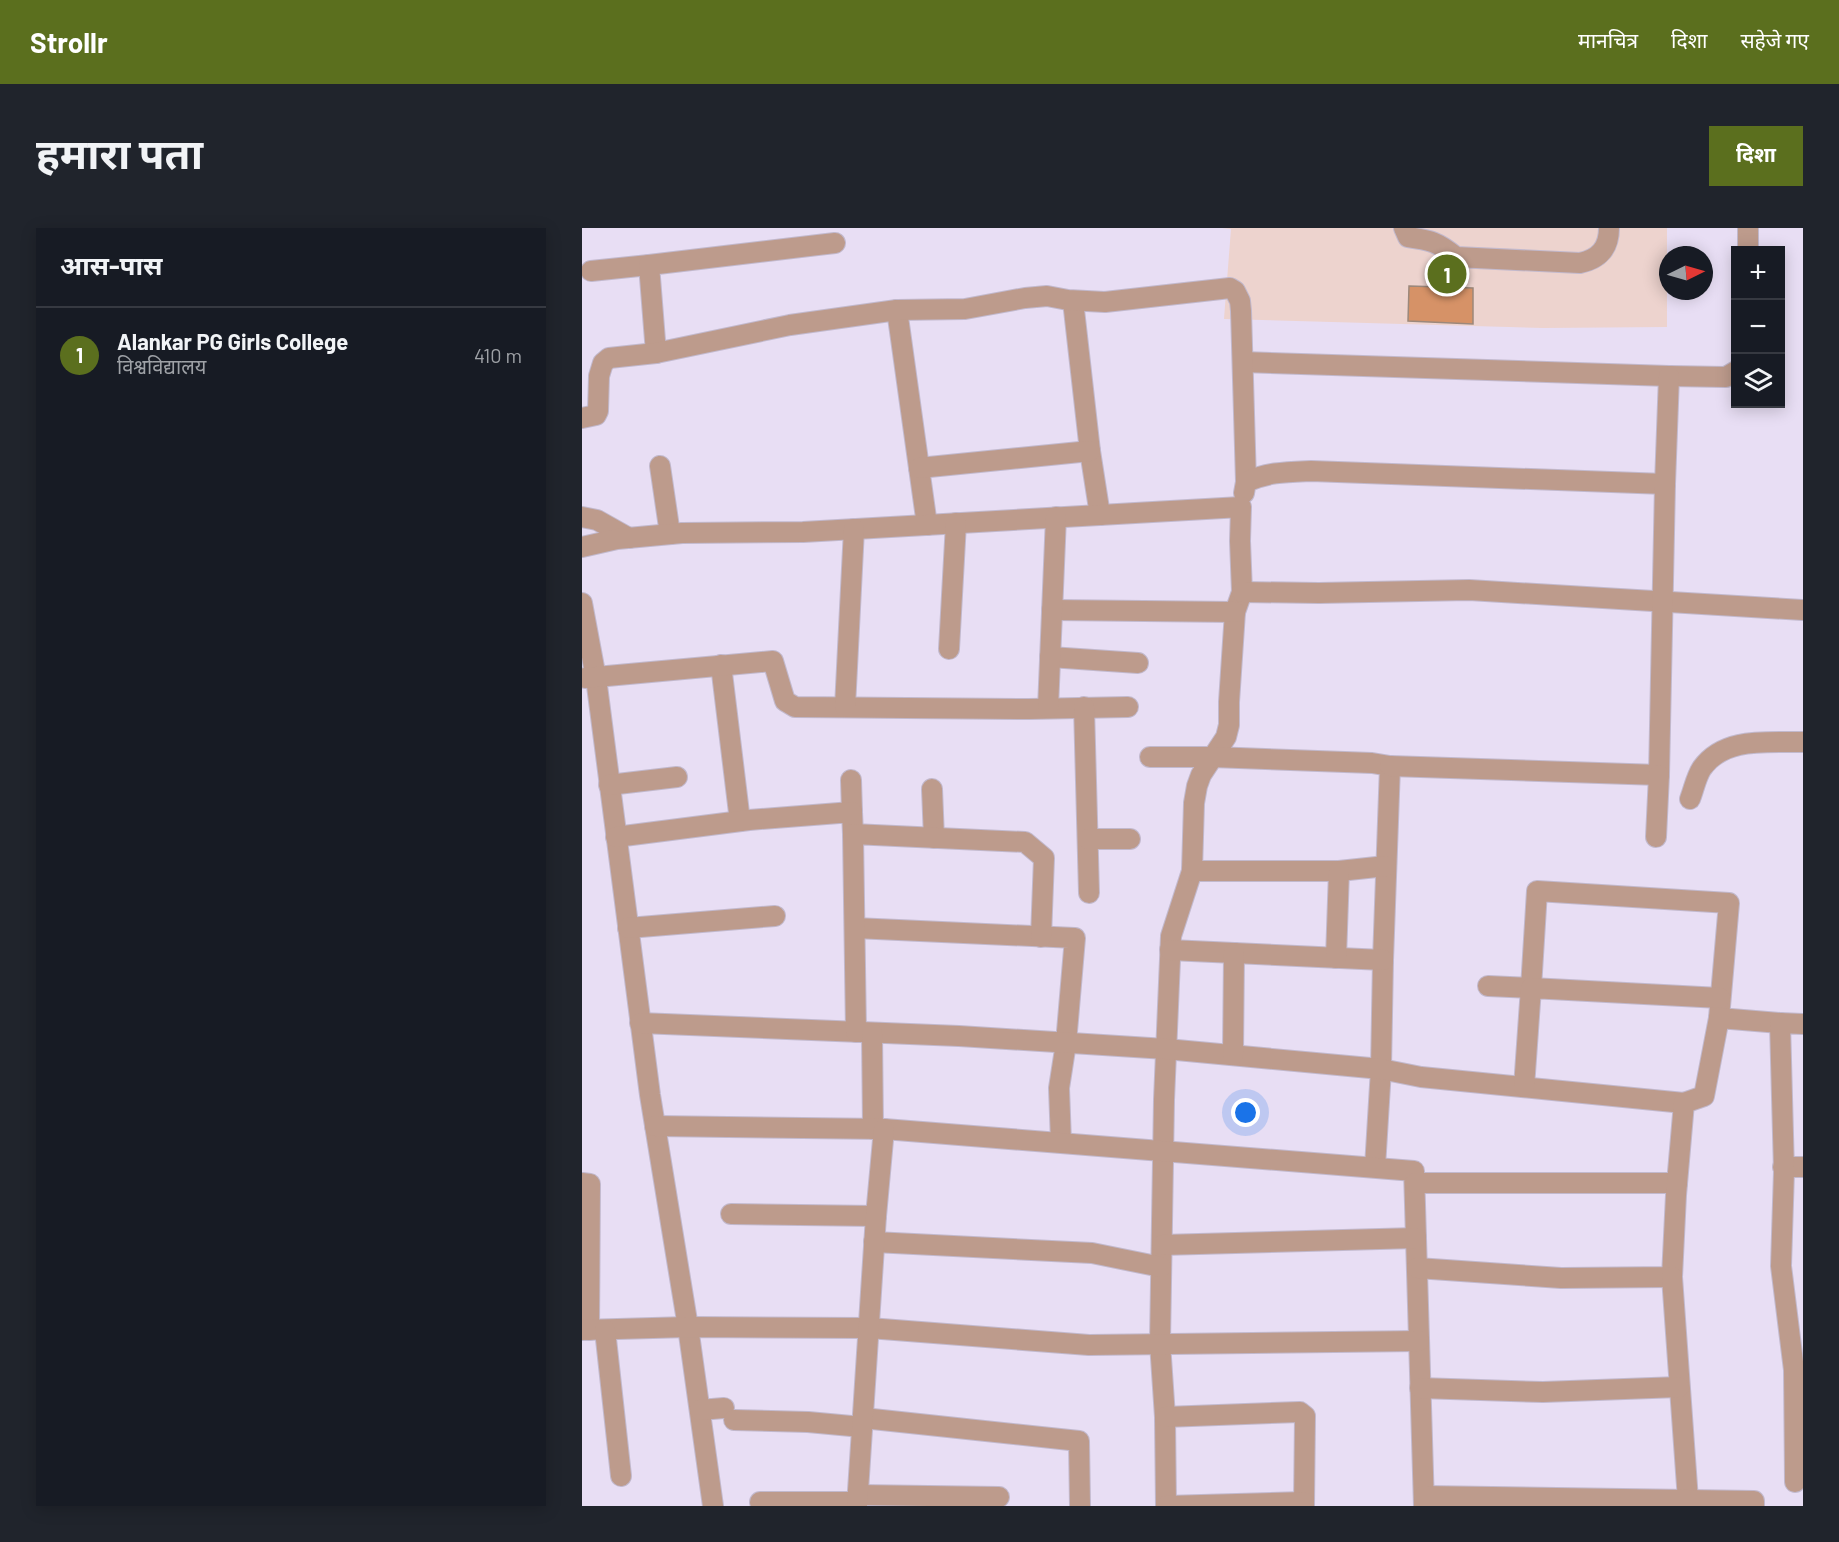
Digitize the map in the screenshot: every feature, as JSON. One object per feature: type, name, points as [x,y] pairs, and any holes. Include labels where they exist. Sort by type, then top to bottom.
[{"type":"street","points":[[1404,228],[1408,237],[1431,240],[1443,246],[1455,257],[1580,263],[1592,261],[1603,252],[1609,238],[1609,228]]},
{"type":"street","points":[[1748,228],[1748,246]]},
{"type":"street","points":[[591,271],[835,243]]},
{"type":"street","points":[[649,265],[656,353]]},
{"type":"street","points":[[582,418],[596,416],[599,376],[603,363],[609,358],[656,353],[790,325],[897,310],[965,309],[1047,296],[1073,301],[1105,302],[1230,288],[1235,291],[1240,301],[1246,482],[1241,507],[1242,592],[1235,612],[1229,690],[1229,725],[1227,737],[1201,775],[1194,802],[1192,871],[1171,936],[1170,950],[1160,1343],[1165,1417],[1166,1506],[1304,1504],[1305,1416],[1300,1412],[1165,1417]]},
{"type":"street","points":[[1073,301],[1090,451],[1100,515]]},
{"type":"street","points":[[897,310],[927,525]]},
{"type":"street","points":[[1243,362],[1669,376],[1726,377],[1731,374]]},
{"type":"street","points":[[1656,837],[1669,376]]},
{"type":"street","points":[[919,468],[1090,451]]},
{"type":"street","points":[[660,466],[670,534]]},
{"type":"street","points":[[1246,482],[1272,472],[1311,471],[1665,483]]},
{"type":"street","points":[[582,547],[629,538],[670,534],[854,529],[1241,507]]},
{"type":"street","points":[[1048,708],[1056,517]]},
{"type":"street","points":[[582,518],[597,520],[629,538]]},
{"type":"street","points":[[949,649],[956,524]]},
{"type":"street","points":[[845,707],[854,529]]},
{"type":"street","points":[[1242,592],[1469,590],[1803,610]]},
{"type":"street","points":[[582,603],[589,678],[609,784],[640,1023],[688,1327],[713,1506]]},
{"type":"street","points":[[1052,610],[1235,612]]},
{"type":"street","points":[[1050,657],[1138,663]]},
{"type":"street","points":[[589,678],[773,661],[785,701],[795,707],[1128,706]]},
{"type":"street","points":[[721,665],[740,821]]},
{"type":"street","points":[[1084,707],[1089,893]]},
{"type":"street","points":[[1690,799],[1701,770],[1712,757],[1724,749],[1743,744],[1803,742]]},
{"type":"street","points":[[1150,757],[1212,757],[1372,763],[1389,766],[1659,774]]},
{"type":"street","points":[[1375,1167],[1381,1069],[1389,766]]},
{"type":"street","points":[[609,784],[677,777]]},
{"type":"street","points":[[851,780],[855,928],[864,1032],[878,1129],[876,1216],[858,1501]]},
{"type":"street","points":[[932,789],[934,838]]},
{"type":"street","points":[[616,837],[740,821],[852,812]]},
{"type":"street","points":[[853,834],[1025,842],[1044,858],[1041,937]]},
{"type":"street","points":[[1088,839],[1130,839]]},
{"type":"street","points":[[1192,871],[1339,871],[1386,866]]},
{"type":"street","points":[[1336,958],[1339,871]]},
{"type":"street","points":[[640,1023],[1166,1048],[1381,1069],[1421,1077],[1684,1103],[1704,1096],[1719,1018],[1729,903],[1537,891],[1524,1087]]},
{"type":"street","points":[[628,928],[775,916]]},
{"type":"street","points":[[855,928],[1075,938],[1066,1043],[1059,1088],[1060,1142]]},
{"type":"street","points":[[1170,950],[1383,960]]},
{"type":"street","points":[[1233,1055],[1234,953]]},
{"type":"street","points":[[1488,986],[1720,998]]},
{"type":"street","points":[[1719,1018],[1803,1024]]},
{"type":"street","points":[[1780,1023],[1783,1167],[1781,1266],[1798,1370],[1795,1482]]},
{"type":"street","points":[[1684,1103],[1672,1276],[1688,1500]]},
{"type":"street","points":[[655,1126],[878,1129],[1414,1171],[1424,1501],[1754,1500],[1754,1506]]},
{"type":"street","points":[[1783,1167],[1803,1167]]},
{"type":"street","points":[[1415,1182],[1677,1183]]},
{"type":"street","points":[[582,1183],[590,1184],[585,1256],[592,1330],[621,1476]]},
{"type":"street","points":[[731,1214],[876,1216]]},
{"type":"street","points":[[1162,1245],[1416,1238]]},
{"type":"street","points":[[874,1242],[1092,1253],[1161,1267]]},
{"type":"street","points":[[1417,1268],[1561,1278],[1672,1276]]},
{"type":"street","points":[[592,1330],[688,1327],[869,1328],[1089,1345],[1419,1341]]},
{"type":"street","points":[[1420,1388],[1543,1392],[1679,1387]]},
{"type":"street","points":[[700,1410],[808,1422],[863,1423],[1079,1441],[1080,1506]]},
{"type":"street","points":[[760,1502],[999,1497]]},
{"type":"shaded area","points":[[1222,228],[1667,228],[1667,246],[1659,246],[1659,300],[1667,300],[1667,327],[1543,328],[1224,319],[1231,229]]},
{"type":"building","points":[[1409,286],[1473,288],[1473,324],[1408,321]]},
{"type":"place","name":"Alankar PG Girls College","points":[[1447,274]]}]
